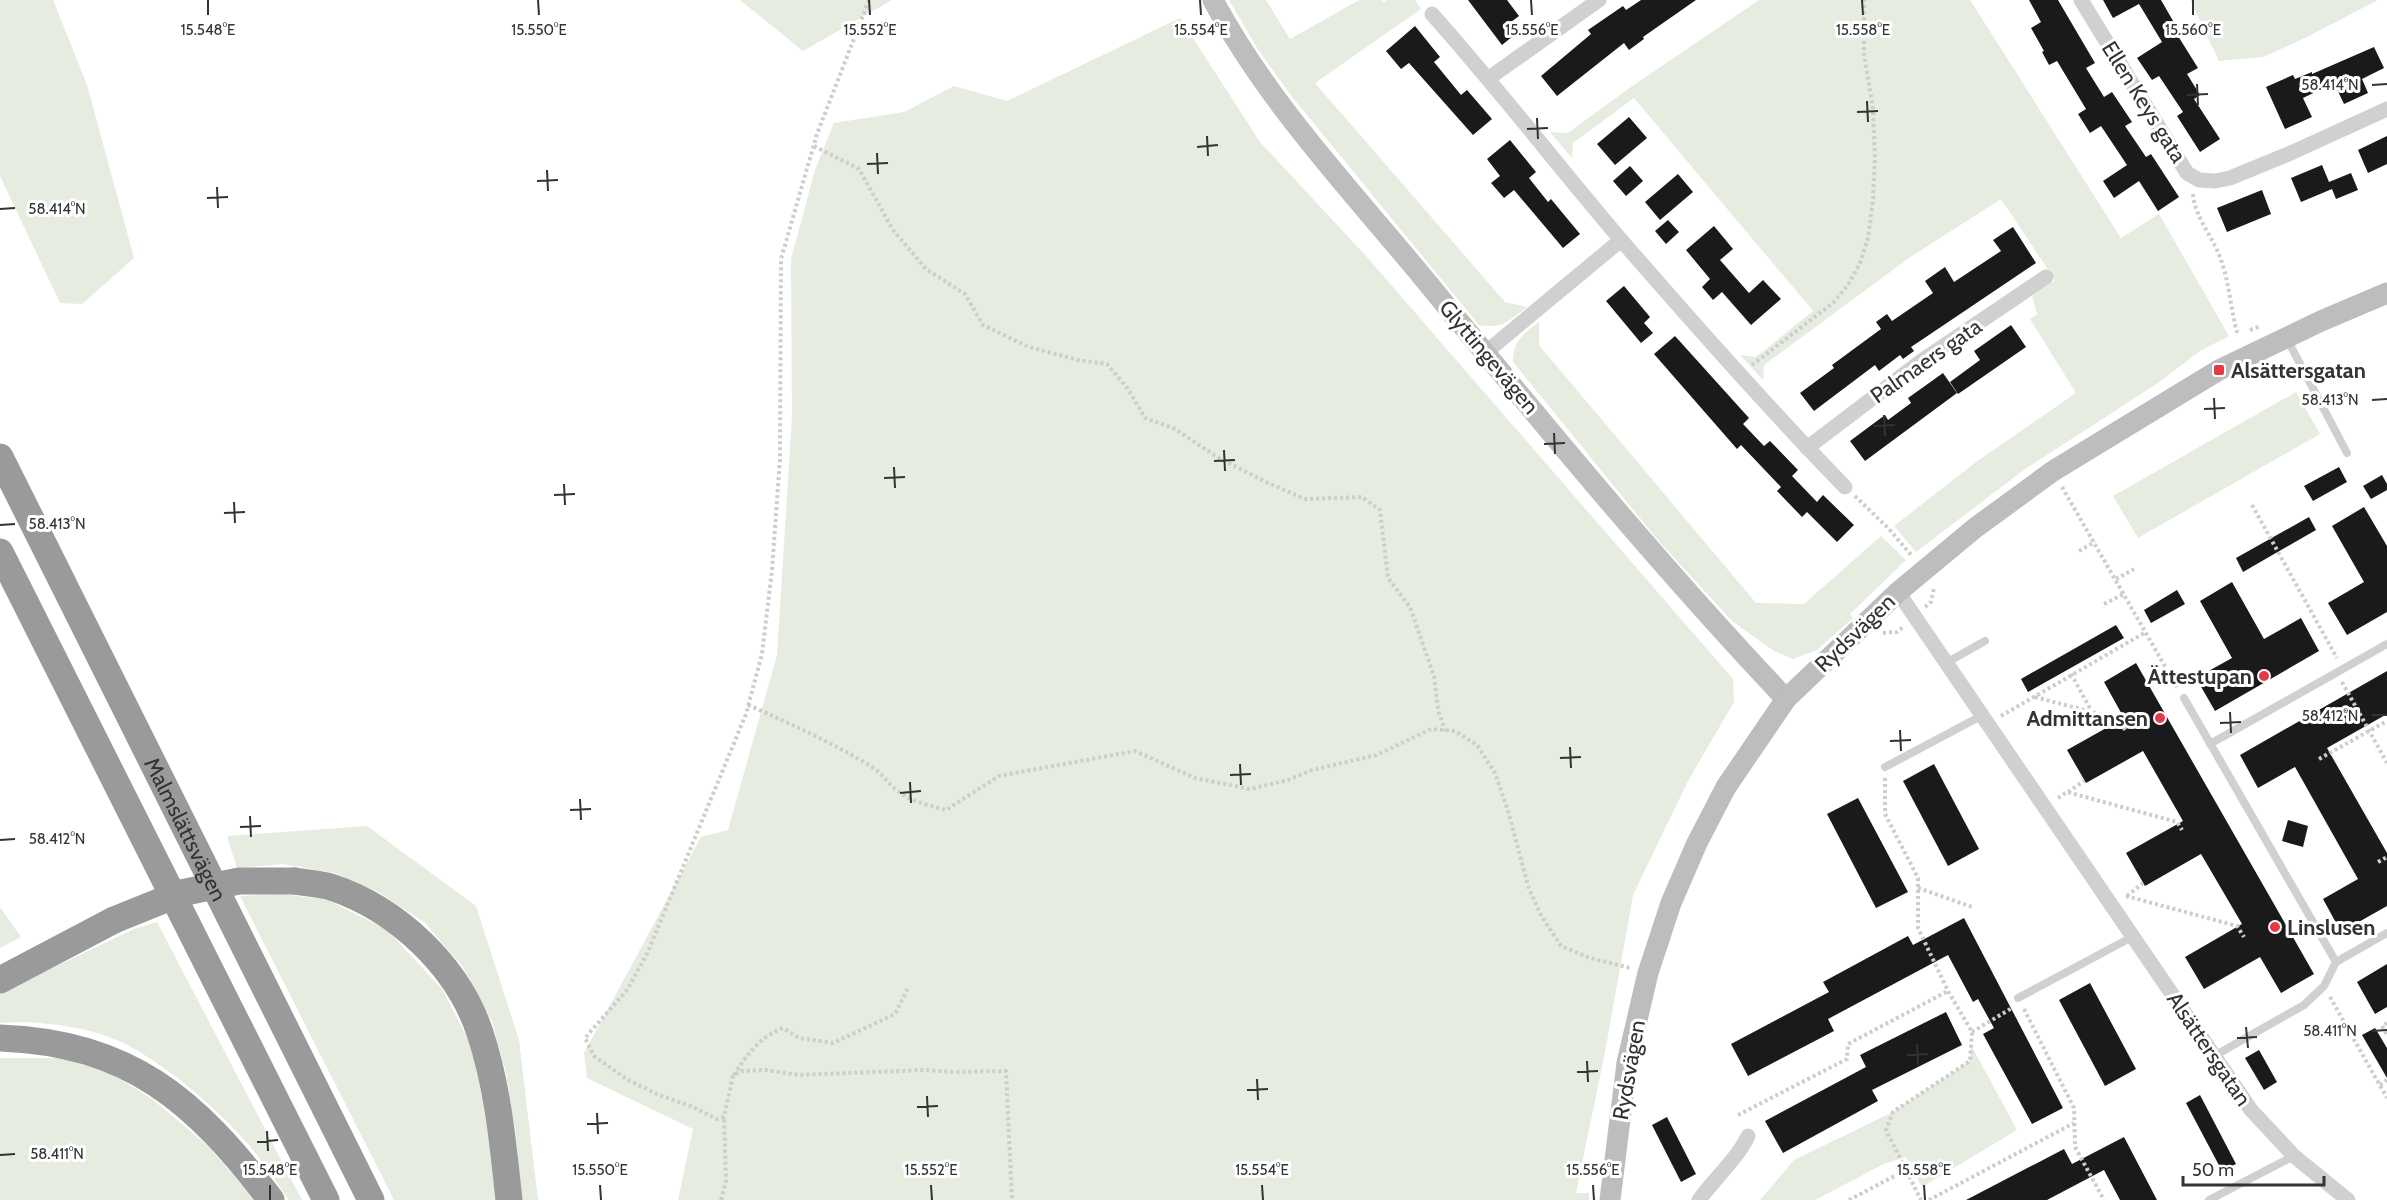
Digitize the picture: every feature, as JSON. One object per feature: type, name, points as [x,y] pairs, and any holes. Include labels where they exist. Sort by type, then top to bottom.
[{"type":"highway","name":"Malmslättsvägen","points":[[0,457],[371,1200]]},
{"type":"highway","name":"Malmslättsvägen","points":[[0,552],[326,1200]]},
{"type":"highway","points":[[0,980],[114,920],[181,893],[239,881],[295,881],[329,886],[360,899],[390,917],[424,943],[457,986],[480,1031],[494,1087],[509,1200]]},
{"type":"highway","points":[[0,1038],[45,1040],[84,1049],[124,1064],[164,1088],[201,1120],[241,1161],[271,1200]]},
{"type":"street","name":"Glyttingevägen","points":[[1213,0],[1252,66],[1323,158],[1711,620],[1786,699]]},
{"type":"street","points":[[1489,78],[1599,0]]},
{"type":"street","name":"Ellen Keys gata","points":[[2081,0],[2187,172],[2199,180],[2215,181],[2230,178],[2303,148],[2387,109]]},
{"type":"street","points":[[1432,14],[1489,78],[1622,240],[1807,448],[1845,487]]},
{"type":"street","points":[[1485,353],[1622,240]]},
{"type":"street","name":"Palmaers gata","points":[[1807,448],[1920,362],[2046,277]]},
{"type":"street","name":"Rydsvägen","points":[[1610,1200],[1627,1063],[1648,973],[1671,903],[1711,814],[1755,742],[1786,699],[1898,592],[1975,528],[2053,471],[2210,375],[2287,337],[2387,293]]},
{"type":"street","name":"Alsättersgatan","points":[[1898,592],[2251,1110],[2294,1155],[2348,1200]]},
{"type":"street","points":[[1700,1200],[1715,1178],[1744,1147],[1749,1136]]},
{"type":"lane","points":[[2287,337],[2347,453]]},
{"type":"lane","points":[[1946,663],[1985,641]]},
{"type":"lane","points":[[2210,744],[2387,644]]},
{"type":"lane","points":[[2184,698],[2336,962]]},
{"type":"lane","points":[[1885,767],[1986,719]]},
{"type":"lane","points":[[2214,1056],[2304,1005],[2324,986],[2336,962],[2387,933]]},
{"type":"lane","points":[[2018,998],[2132,937]]},
{"type":"lane","points":[[2209,1200],[2294,1155]]},
{"type":"path","points":[[724,1117],[717,1119],[626,1079],[594,1056],[585,1038],[627,990],[656,935],[748,705],[762,654],[772,570],[780,459],[781,260],[814,146],[868,0]]},
{"type":"path","points":[[1741,374],[1833,303],[1848,285],[1860,263],[1868,238],[1875,158],[1873,109],[1864,54],[1864,0]]},
{"type":"path","points":[[814,146],[859,169],[892,230],[926,269],[965,294],[983,326],[1029,347],[1078,360],[1107,364],[1128,389],[1145,418],[1175,429],[1217,457],[1266,482],[1305,499],[1362,497],[1380,510],[1388,578],[1410,607],[1434,676],[1438,709],[1446,731]]},
{"type":"path","points":[[2199,180],[2193,191],[2194,208],[2221,260],[2229,284],[2238,336]]},
{"type":"path","points":[[2053,471],[2184,698]]},
{"type":"path","points":[[1845,487],[1889,529],[1935,582],[1931,602],[1915,617],[1897,632],[1876,634]]},
{"type":"path","points":[[2252,505],[2387,763]]},
{"type":"path","points":[[2079,551],[2095,542]]},
{"type":"path","points":[[2116,579],[2134,569]]},
{"type":"path","points":[[2104,604],[2124,594]]},
{"type":"path","points":[[1986,719],[2034,697],[2146,632]]},
{"type":"path","points":[[2071,675],[2091,711]]},
{"type":"path","points":[[2034,697],[2118,719],[2126,732]]},
{"type":"path","points":[[748,705],[813,734],[846,752],[875,769],[899,792],[917,802],[946,810],[999,776],[1135,751],[1195,778],[1250,789],[1288,780],[1312,770],[1377,755],[1431,729],[1455,731],[1477,745],[1495,773],[1517,840],[1529,889],[1541,915],[1561,945],[1590,958],[1648,973]]},
{"type":"path","points":[[2319,759],[2387,721]]},
{"type":"path","points":[[1885,767],[1885,814],[1918,878],[1918,928],[1948,991],[1972,1032],[1970,1061],[1893,1112],[1886,1130],[1921,1200]]},
{"type":"path","points":[[2044,806],[2084,781]]},
{"type":"path","points":[[2067,792],[2177,822],[2182,830]]},
{"type":"path","points":[[2378,862],[2387,857]]},
{"type":"path","points":[[2111,905],[2143,883]]},
{"type":"path","points":[[1918,888],[1972,907]]},
{"type":"path","points":[[2127,896],[2237,926],[2244,938]]},
{"type":"path","points":[[2324,986],[2387,1098]]},
{"type":"path","points":[[721,1200],[726,1181],[724,1117],[733,1076],[747,1054],[767,1034],[783,1028],[799,1038],[833,1043],[895,1014],[908,988]]},
{"type":"path","points":[[1738,1115],[1846,1059],[1848,1044],[1948,991]]},
{"type":"path","points":[[1972,1032],[2010,1011],[2018,998]]},
{"type":"path","points":[[2018,998],[2074,1108],[2075,1148],[2104,1200]]},
{"type":"path","points":[[2387,1023],[2382,1026],[2387,1035]]},
{"type":"path","points":[[733,1076],[741,1071],[766,1070],[799,1075],[926,1070],[1006,1071],[1012,1200]]},
{"type":"path","points":[[2380,1084],[2387,1080]]},
{"type":"path","points":[[1929,1200],[2074,1123]]},
{"type":"path","points":[[1849,1200],[1906,1170]]},
{"type":"shaded area","points":[[0,0],[53,0],[87,85],[134,258],[82,304],[60,303],[0,176]]},
{"type":"shaded area","points":[[740,0],[892,0],[803,51]]},
{"type":"shaded area","points":[[1229,0],[1266,0],[1290,39],[1359,0],[1382,0],[1383,2],[1415,0],[1421,9],[1315,83],[1505,302],[1527,307],[1500,325],[1479,325],[1293,98],[1259,51]]},
{"type":"shaded area","points":[[1759,0],[1970,0],[2121,238],[2159,214],[2229,336],[2200,351],[2158,383],[2025,469],[1916,552],[1894,526],[1976,462],[2076,393],[2030,319],[2037,314],[2032,296],[2055,280],[2001,199],[1909,258],[1764,365],[1763,380],[1740,355],[1756,357],[1813,311],[1634,98],[1573,143],[1572,158],[1550,132],[1568,133],[1628,89]]},
{"type":"shaded area","points":[[2190,0],[2378,0],[2263,57],[2219,61]]},
{"type":"shaded area","points":[[1180,18],[1260,142],[1366,256],[1733,679],[1734,702],[1689,779],[1633,895],[1606,1047],[1576,1193],[1589,1193],[1589,1200],[678,1200],[693,1129],[587,1078],[584,1053],[701,837],[728,830],[777,655],[792,417],[791,259],[815,170],[834,123],[904,112],[954,86],[1007,101]]},
{"type":"shaded area","points":[[1539,322],[1539,345],[1756,603],[1804,604],[1881,536],[1906,560],[1850,614],[1853,618],[1817,650],[1793,659],[1774,651],[1732,621],[1657,539],[1513,362],[1517,343],[1528,330]]},
{"type":"shaded area","points":[[2296,392],[2320,434],[2138,538],[2113,496]]},
{"type":"shaded area","points":[[367,826],[476,906],[519,1040],[538,1200],[522,1200],[516,1135],[506,1073],[492,1022],[463,967],[425,923],[380,893],[335,873],[283,864],[237,868],[227,836]]},
{"type":"shaded area","points":[[283,894],[328,900],[387,930],[442,989],[473,1049],[489,1136],[496,1200],[394,1200],[240,896]]},
{"type":"shaded area","points":[[0,907],[21,937],[0,948]]},
{"type":"shaded area","points":[[157,922],[302,1200],[289,1200],[249,1145],[208,1104],[178,1078],[129,1046],[100,1034],[66,1026],[0,1023],[0,993],[134,929]]},
{"type":"shaded area","points":[[1971,1045],[2017,1130],[1922,1187],[1906,1157],[1884,1164],[1815,1200],[1760,1200],[1794,1160],[1893,1112],[1970,1061]]},
{"type":"shaded area","points":[[0,1058],[61,1058],[112,1074],[152,1099],[207,1145],[255,1200],[0,1200]]},
{"type":"building","points":[[1468,0],[1507,0],[1519,16],[1511,22],[1518,32],[1502,45]]},
{"type":"building","points":[[1641,0],[1696,0],[1643,37],[1644,39],[1629,50],[1624,43],[1557,96],[1541,76],[1591,34],[1588,30],[1623,6],[1626,10]]},
{"type":"building","points":[[2029,0],[2058,0],[2095,63],[2086,68],[2104,97],[2112,92],[2132,122],[2125,126],[2146,157],[2151,154],[2179,197],[2158,211],[2139,181],[2114,198],[2103,181],[2127,165],[2101,126],[2090,133],[2078,114],[2086,109],[2057,61],[2049,65],[2042,52],[2044,51],[2031,28],[2041,22]]},
{"type":"building","points":[[2103,0],[2161,0],[2176,26],[2173,28],[2198,68],[2187,74],[2200,95],[2194,99],[2220,139],[2200,152],[2177,116],[2183,112],[2159,76],[2152,80],[2137,58],[2162,42],[2139,4],[2113,18]]},
{"type":"building","points":[[1415,26],[1440,57],[1434,62],[1461,95],[1467,90],[1492,119],[1473,135],[1409,63],[1401,69],[1386,51]]},
{"type":"building","points":[[2374,47],[2384,68],[2362,79],[2368,93],[2344,104],[2334,83],[2303,98],[2312,117],[2285,129],[2266,87],[2293,75],[2295,79],[2312,72],[2312,74]]},
{"type":"building","points":[[1629,117],[1647,138],[1615,165],[1597,144]]},
{"type":"building","points":[[2387,136],[2387,164],[2368,173],[2358,150]]},
{"type":"building","points":[[1510,140],[1536,172],[1529,178],[1548,202],[1551,199],[1580,234],[1563,248],[1514,190],[1504,198],[1491,183],[1500,176],[1487,159]]},
{"type":"building","points":[[2322,165],[2329,182],[2351,173],[2358,190],[2336,199],[2332,189],[2301,202],[2291,178]]},
{"type":"building","points":[[1630,166],[1643,181],[1626,196],[1613,181]]},
{"type":"building","points":[[1678,174],[1693,192],[1660,220],[1645,202]]},
{"type":"building","points":[[2262,190],[2271,214],[2227,232],[2217,208]]},
{"type":"building","points":[[1668,220],[1679,232],[1666,244],[1655,231]]},
{"type":"building","points":[[1714,226],[1733,249],[1720,260],[1749,293],[1763,280],[1781,299],[1751,325],[1722,292],[1713,300],[1702,287],[1710,279],[1686,250]]},
{"type":"building","points":[[2013,227],[2036,263],[1911,347],[1914,351],[1903,359],[1900,355],[1879,371],[1875,365],[1814,411],[1800,393],[1834,368],[1832,365],[1881,329],[1876,322],[1887,314],[1892,321],[1933,293],[1925,281],[1945,267],[1954,282],[2001,251],[1993,240]]},
{"type":"building","points":[[1624,286],[1650,317],[1644,323],[1653,333],[1641,343],[1606,301]]},
{"type":"building","points":[[2011,325],[2026,347],[1958,394],[1950,382],[1980,360],[1974,351]]},
{"type":"building","points":[[1675,336],[1749,418],[1743,424],[1764,446],[1770,441],[1798,470],[1792,476],[1817,502],[1823,495],[1854,525],[1837,542],[1807,512],[1802,517],[1777,491],[1781,487],[1741,445],[1737,449],[1654,354]]},
{"type":"building","points":[[1943,373],[1957,393],[1865,461],[1850,441],[1885,415],[1888,420],[1911,403],[1908,398]]},
{"type":"building","points":[[2339,467],[2347,482],[2313,501],[2304,486]]},
{"type":"building","points":[[2382,475],[2387,484],[2387,490],[2371,499],[2363,486]]},
{"type":"building","points":[[2364,507],[2387,546],[2387,612],[2347,635],[2328,603],[2364,582],[2332,526]]},
{"type":"building","points":[[2309,517],[2316,530],[2243,572],[2236,558]]},
{"type":"building","points":[[2232,582],[2264,639],[2301,618],[2319,651],[2215,711],[2196,678],[2232,658],[2200,601]]},
{"type":"building","points":[[2177,590],[2185,604],[2151,623],[2144,610]]},
{"type":"building","points":[[2116,625],[2124,638],[2028,692],[2021,679]]},
{"type":"building","points":[[2136,663],[2314,974],[2281,993],[2260,957],[2204,989],[2185,957],[2242,924],[2201,854],[2145,886],[2126,853],[2183,821],[2143,751],[2086,783],[2067,750],[2124,718],[2104,682]]},
{"type":"building","points":[[2387,671],[2387,714],[2327,748],[2387,853],[2387,906],[2341,932],[2323,899],[2358,879],[2295,767],[2258,788],[2240,755]]},
{"type":"building","points":[[1934,764],[1979,849],[1948,866],[1903,781]]},
{"type":"building","points":[[1858,798],[1908,892],[1876,908],[1827,814]]},
{"type":"building","points":[[2288,820],[2308,826],[2303,847],[2282,841]]},
{"type":"building","points":[[1964,918],[2063,1108],[2032,1124],[1983,1034],[1994,1028],[1978,999],[1973,1002],[1948,955],[1828,1019],[1834,1031],[1748,1076],[1731,1044],[1829,992],[1823,982],[1908,936],[1913,945]]},
{"type":"building","points":[[2387,964],[2387,1007],[2375,1014],[2357,982]]},
{"type":"building","points":[[2090,983],[2136,1069],[2105,1086],[2059,1000]]},
{"type":"building","points":[[1946,1012],[1962,1045],[1872,1090],[1878,1101],[1783,1153],[1765,1121],[1866,1067],[1860,1055]]},
{"type":"building","points":[[2375,1028],[2387,1048],[2387,1078],[2362,1035]]},
{"type":"building","points":[[2259,1050],[2277,1082],[2264,1090],[2245,1058]]},
{"type":"building","points":[[2200,1095],[2236,1164],[2222,1171],[2186,1103]]},
{"type":"building","points":[[1667,1117],[1696,1174],[1681,1182],[1652,1125]]},
{"type":"building","points":[[2124,1137],[2157,1200],[2120,1200],[2104,1170],[2047,1200],[1966,1200],[2064,1149],[2072,1164]]},
{"type":"place","name":"Alsättersgatan","points":[[2219,370]]},
{"type":"place","name":"Ättestupan","points":[[2264,676]]},
{"type":"place","name":"Admittansen","points":[[2160,718]]},
{"type":"place","name":"Linslusen","points":[[2275,927]]}]
